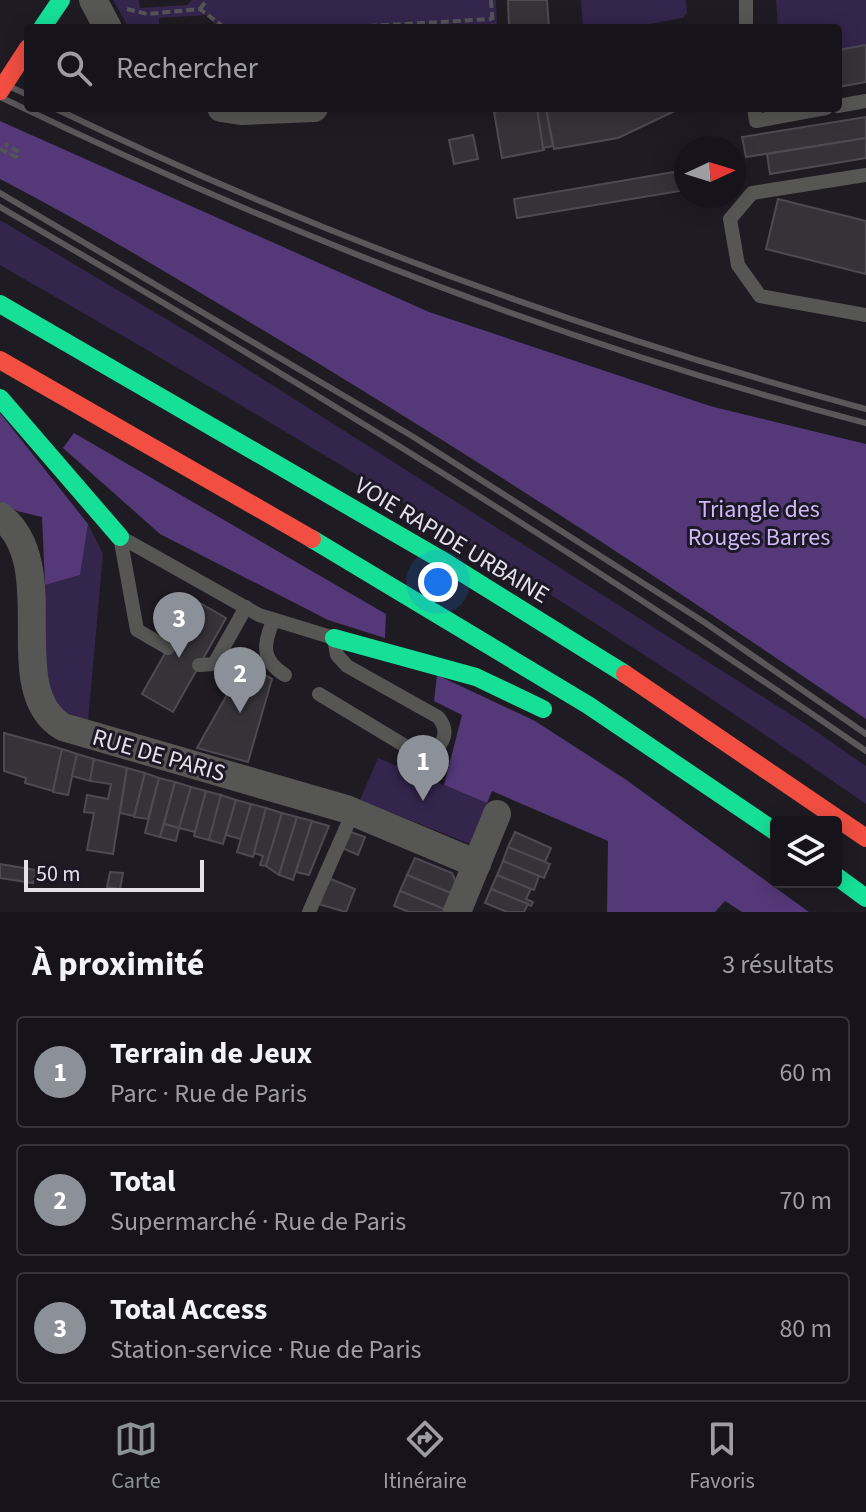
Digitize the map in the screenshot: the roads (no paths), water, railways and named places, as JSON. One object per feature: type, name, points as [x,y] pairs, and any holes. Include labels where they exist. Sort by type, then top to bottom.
[{"type":"main road","points":[[45,24],[61,0]]},
{"type":"main road","points":[[0,91],[24,54]]},
{"type":"main road","name":"VOIE RAPIDE URBAINE","points":[[0,304],[540,620],[718,733],[866,838]]},
{"type":"main road","points":[[0,360],[499,652],[713,787],[770,828]]},
{"type":"main road","points":[[0,398],[120,537]]},
{"type":"main road","points":[[334,638],[476,677],[557,716]]},
{"type":"main road","points":[[602,739],[713,787]]},
{"type":"main road","points":[[842,880],[866,898]]},
{"type":"street","points":[[93,0],[106,24]]},
{"type":"street","name":"RUE DE PARIS","points":[[0,516],[15,530],[22,550],[23,680],[30,701],[43,717],[63,727],[353,812],[477,864]]},
{"type":"street","points":[[457,912],[497,814]]},
{"type":"lane","points":[[746,0],[746,24]]},
{"type":"lane","points":[[842,105],[866,101]]},
{"type":"lane","points":[[755,112],[756,121],[804,112]]},
{"type":"lane","points":[[866,175],[752,193],[730,219],[738,265],[760,296],[866,315]]},
{"type":"lane","points":[[120,537],[273,621],[334,638],[337,655],[347,666],[438,717],[445,725],[441,745],[434,752],[417,753],[319,694]]},
{"type":"lane","points":[[120,537],[137,630],[168,648]]},
{"type":"lane","points":[[199,665],[214,664],[246,607]]},
{"type":"lane","points":[[273,621],[265,648],[266,658],[285,675]]},
{"type":"lane","points":[[309,912],[353,812]]},
{"type":"railway","points":[[0,82],[24,93]]},
{"type":"railway","points":[[0,97],[24,108]]},
{"type":"railway","points":[[32,112],[211,194],[425,281],[643,358],[866,423]]},
{"type":"railway","points":[[63,112],[252,198],[453,277],[658,348],[866,409]]},
{"type":"railway","points":[[0,193],[412,436],[704,622],[866,734]]},
{"type":"railway","points":[[0,207],[438,470],[654,608],[866,751]]},
{"type":"place","name":"Total Access","points":[[179,658]]},
{"type":"place","name":"Total","points":[[240,713]]},
{"type":"place","name":"Terrain de Jeux","points":[[423,801]]},
{"type":"park label","name":"Triangle des Rouges Barres","points":[[759,523]]}]
